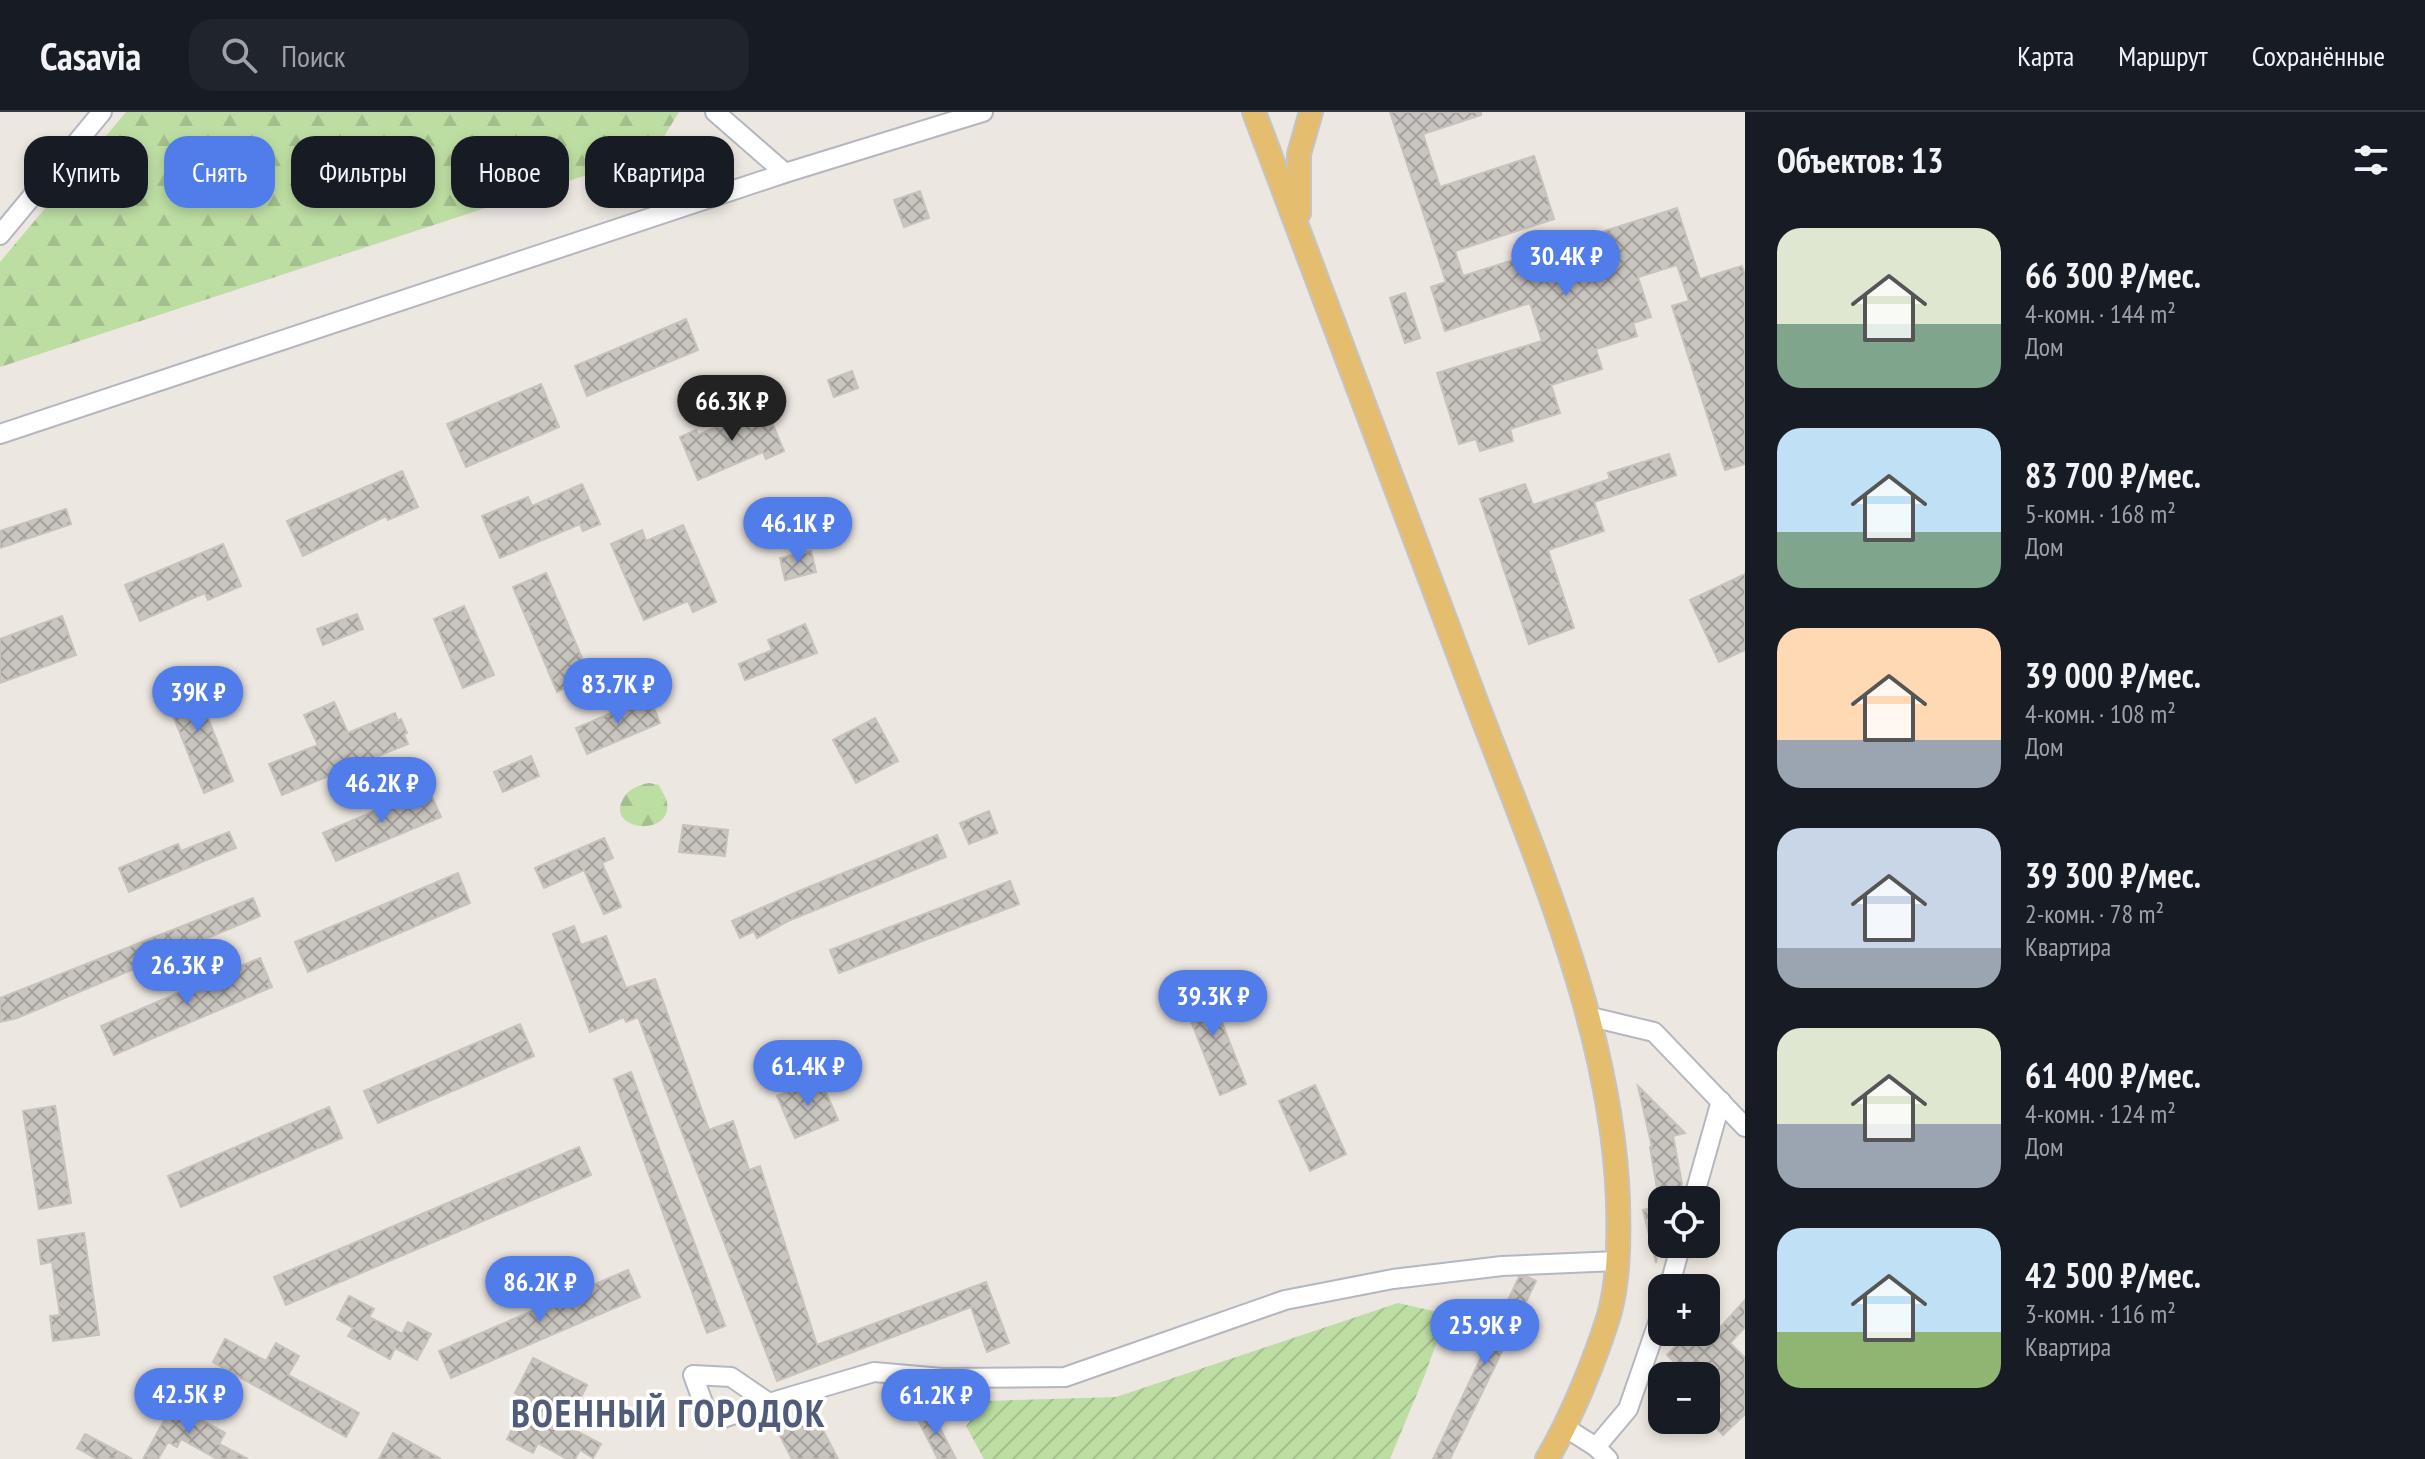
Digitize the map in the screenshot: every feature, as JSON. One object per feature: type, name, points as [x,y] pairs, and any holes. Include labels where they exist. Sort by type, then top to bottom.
[{"type":"main road","points":[[1254,112],[1541,873],[1587,1016],[1605,1089],[1618,1199],[1617,1261],[1609,1313],[1566,1428],[1547,1459]]},
{"type":"main road","points":[[1300,234],[1299,154],[1311,112]]},
{"type":"street","points":[[0,235],[102,112]]},
{"type":"street","points":[[715,112],[785,173]]},
{"type":"street","points":[[0,434],[785,173],[983,112]]},
{"type":"street","points":[[1587,1016],[1654,1032],[1745,1127]]},
{"type":"street","points":[[1697,1186],[1721,1101]]},
{"type":"street","points":[[769,1403],[874,1372],[942,1378],[1065,1377],[1285,1300],[1393,1279],[1502,1266],[1617,1261]]},
{"type":"street","points":[[1566,1428],[1602,1453],[1628,1409],[1650,1346]]},
{"type":"green space","points":[[126,112],[679,112],[664,136],[585,136],[585,176],[569,181],[569,136],[451,136],[451,208],[486,208],[0,367],[0,262],[45,208],[148,208],[148,136],[106,136]]},
{"type":"green space","points":[[649,783],[659,785],[667,802],[666,814],[651,825],[631,824],[623,818],[620,810],[623,799],[634,788]]},
{"type":"green space","points":[[1398,1303],[1447,1314],[1390,1459],[984,1459],[966,1426],[986,1401],[1116,1397]]},
{"type":"building","points":[[1390,112],[1481,112],[1481,115],[1423,134],[1440,187],[1534,156],[1554,219],[1455,251],[1463,276],[1677,208],[1700,279],[1742,266],[1745,275],[1745,464],[1725,470],[1672,306],[1689,301],[1677,265],[1638,277],[1651,317],[1633,323],[1637,336],[1596,349],[1602,369],[1551,385],[1560,413],[1510,429],[1513,441],[1480,451],[1476,439],[1459,444],[1437,373],[1542,341],[1530,303],[1445,331],[1431,287],[1446,282]]},
{"type":"building","points":[[920,191],[929,218],[904,227],[894,200]]},
{"type":"building","points":[[1405,293],[1420,338],[1405,343],[1390,298]]},
{"type":"building","points":[[686,319],[698,350],[587,396],[575,366]]},
{"type":"building","points":[[852,371],[858,388],[834,397],[828,380]]},
{"type":"building","points":[[541,384],[559,427],[466,467],[447,424]]},
{"type":"building","points":[[765,406],[784,451],[766,459],[763,452],[698,480],[680,437],[696,430],[698,435]]},
{"type":"building","points":[[1669,454],[1676,475],[1594,502],[1604,531],[1548,550],[1574,628],[1529,644],[1480,499],[1525,484],[1533,505],[1610,479],[1608,473]]},
{"type":"building","points":[[402,471],[418,507],[388,520],[386,516],[303,556],[287,521]]},
{"type":"building","points":[[582,484],[600,524],[583,531],[580,524],[500,558],[482,516],[528,497],[532,506]]},
{"type":"building","points":[[66,509],[71,524],[0,548],[0,531]]},
{"type":"building","points":[[683,525],[716,602],[693,612],[688,601],[644,620],[611,544],[642,530],[646,541]]},
{"type":"building","points":[[223,544],[241,586],[208,600],[205,593],[140,621],[125,585]]},
{"type":"building","points":[[811,551],[816,572],[785,580],[780,558]]},
{"type":"building","points":[[546,573],[590,677],[557,692],[513,587]]},
{"type":"building","points":[[1745,574],[1745,650],[1719,662],[1690,600]]},
{"type":"building","points":[[464,606],[494,675],[463,688],[434,619]]},
{"type":"building","points":[[357,614],[363,629],[323,645],[317,629]]},
{"type":"building","points":[[62,616],[76,655],[0,683],[0,639]]},
{"type":"building","points":[[805,624],[817,653],[745,680],[739,664],[772,650],[768,640]]},
{"type":"building","points":[[191,676],[233,781],[204,793],[162,688]]},
{"type":"building","points":[[649,697],[660,723],[587,754],[576,728]]},
{"type":"building","points":[[334,702],[348,733],[395,713],[407,733],[404,734],[408,744],[282,795],[269,764],[318,745],[304,715]]},
{"type":"building","points":[[875,718],[898,761],[856,783],[833,740]]},
{"type":"building","points":[[531,756],[539,776],[503,792],[494,772]]},
{"type":"building","points":[[428,788],[441,817],[336,861],[323,833]]},
{"type":"building","points":[[989,811],[997,833],[969,844],[960,823]]},
{"type":"building","points":[[683,825],[728,830],[725,856],[679,852]]},
{"type":"building","points":[[229,832],[236,848],[129,892],[119,868],[178,844],[181,851]]},
{"type":"building","points":[[937,835],[946,857],[788,921],[757,938],[754,931],[740,938],[732,921],[799,891]]},
{"type":"building","points":[[604,838],[613,858],[602,863],[621,907],[604,914],[584,870],[544,888],[535,868]]},
{"type":"building","points":[[458,873],[470,903],[308,972],[295,942]]},
{"type":"building","points":[[1010,881],[1019,904],[839,973],[830,950]]},
{"type":"building","points":[[253,898],[260,916],[17,1018],[0,1022],[0,998]]},
{"type":"building","points":[[574,926],[581,945],[606,936],[626,988],[655,979],[709,1130],[733,1121],[749,1170],[760,1166],[817,1345],[986,1282],[1009,1343],[987,1352],[971,1307],[777,1381],[638,1017],[626,1022],[624,1017],[590,1032],[553,934]]},
{"type":"building","points":[[260,958],[272,987],[114,1055],[101,1026]]},
{"type":"building","points":[[1206,982],[1246,1084],[1220,1095],[1180,993]]},
{"type":"building","points":[[520,1024],[534,1056],[378,1123],[364,1091]]},
{"type":"building","points":[[631,1072],[725,1326],[707,1333],[614,1079]]},
{"type":"building","points":[[820,1078],[838,1120],[795,1138],[777,1096]]},
{"type":"building","points":[[1315,1085],[1346,1154],[1310,1171],[1279,1101]]},
{"type":"building","points":[[1638,1086],[1685,1133],[1673,1136],[1681,1186],[1657,1186],[1652,1147]]},
{"type":"building","points":[[55,1106],[71,1203],[39,1209],[23,1111]]},
{"type":"building","points":[[329,1107],[342,1138],[181,1207],[168,1176]]},
{"type":"building","points":[[579,1147],[591,1175],[286,1305],[274,1277]]},
{"type":"building","points":[[1648,1209],[1648,1230],[1643,1210]]},
{"type":"building","points":[[84,1233],[99,1335],[53,1341],[50,1316],[60,1315],[52,1262],[41,1264],[38,1240]]},
{"type":"building","points":[[628,1270],[640,1297],[451,1378],[439,1351]]},
{"type":"building","points":[[1519,1277],[1536,1281],[1450,1459],[1433,1459]]},
{"type":"building","points":[[349,1296],[374,1309],[369,1317],[402,1334],[408,1322],[431,1334],[417,1360],[395,1348],[390,1359],[348,1336],[353,1328],[337,1319]]},
{"type":"building","points":[[1745,1300],[1745,1327],[1730,1343],[1745,1358],[1745,1414],[1723,1435],[1720,1432],[1720,1414],[1724,1410],[1720,1406],[1720,1362],[1674,1362],[1667,1355],[1676,1346],[1720,1346],[1720,1328]]},
{"type":"building","points":[[225,1339],[266,1361],[276,1343],[299,1356],[288,1375],[359,1413],[346,1437],[213,1362]]},
{"type":"building","points":[[533,1358],[587,1385],[567,1426],[601,1444],[593,1458],[580,1450],[575,1459],[567,1459],[538,1443],[533,1453],[507,1439],[528,1400],[515,1393]]},
{"type":"building","points":[[173,1404],[225,1433],[219,1444],[248,1459],[217,1459],[181,1439],[177,1447],[168,1442],[158,1459],[143,1459]]},
{"type":"building","points":[[811,1407],[838,1459],[792,1459],[779,1434],[802,1422],[798,1414]]},
{"type":"building","points":[[931,1411],[956,1459],[938,1459],[917,1418]]},
{"type":"building","points":[[393,1433],[441,1459],[379,1459]]},
{"type":"building","points":[[85,1434],[132,1459],[97,1459],[77,1448]]},
{"type":"district","name":"ВОЕННЫЙ ГОРОДОК","points":[[669,1414]]}]
